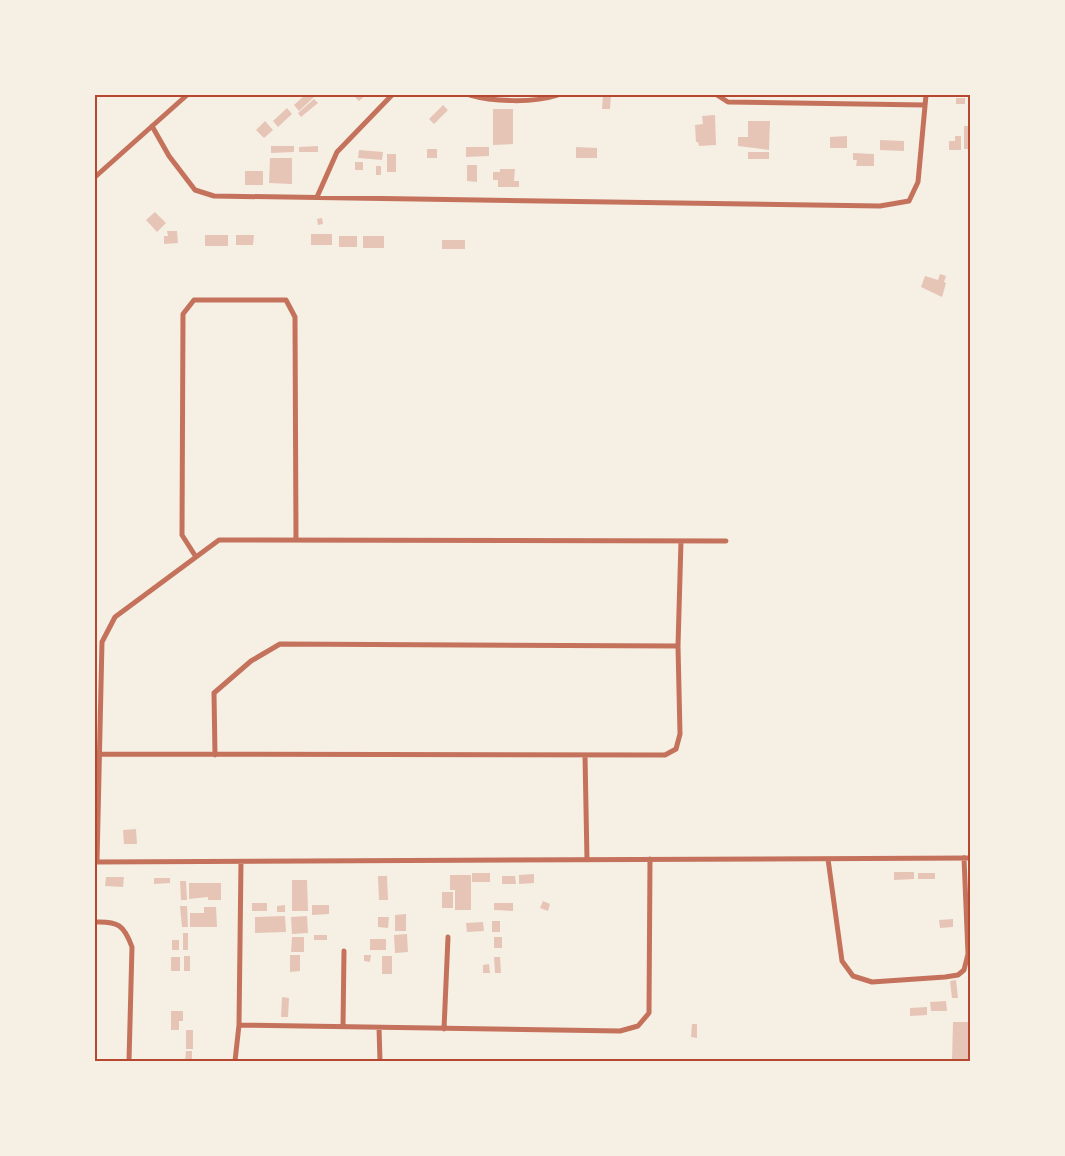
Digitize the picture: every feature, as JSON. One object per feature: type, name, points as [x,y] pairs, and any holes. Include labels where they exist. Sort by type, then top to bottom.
[{"type":"street","points":[[95,177],[186,95]]},
{"type":"street","points":[[317,197],[337,152],[392,95]]},
{"type":"street","points":[[470,95],[488,100],[548,98],[558,95]]},
{"type":"street","points":[[717,95],[728,102],[925,105]]},
{"type":"street","points":[[152,126],[169,156],[195,190],[203,194],[880,206],[909,201],[918,182],[926,95]]},
{"type":"street","points":[[196,557],[182,535],[183,314],[194,300],[286,300],[295,317],[296,540]]},
{"type":"street","points":[[726,541],[219,540],[115,617],[102,642],[96,862],[967,858],[968,954],[964,970],[958,974],[945,977],[872,982],[853,976],[842,961],[828,859]]},
{"type":"street","points":[[100,754],[665,755],[676,749],[680,734],[678,646],[681,541]]},
{"type":"street","points":[[215,755],[214,694],[251,661],[280,644],[678,646]]},
{"type":"street","points":[[585,755],[587,860]]},
{"type":"street","points":[[239,1024],[620,1031],[638,1026],[649,1013],[650,859]]},
{"type":"street","points":[[235,1061],[239,1024],[241,862]]},
{"type":"street","points":[[95,922],[111,921],[120,925],[128,935],[132,947],[129,1061]]},
{"type":"street","points":[[444,1029],[448,937]]},
{"type":"street","points":[[343,1027],[344,951]]},
{"type":"street","points":[[379,1028],[380,1061]]},
{"type":"building","points":[[305,95],[314,97],[299,111],[294,105]]},
{"type":"building","points":[[353,95],[366,95],[359,101]]},
{"type":"building","points":[[603,95],[611,95],[610,109],[602,109]]},
{"type":"building","points":[[956,98],[965,98],[965,104],[956,104]]},
{"type":"building","points":[[314,99],[318,103],[301,117],[298,113]]},
{"type":"building","points":[[443,105],[448,110],[434,124],[429,119]]},
{"type":"building","points":[[287,108],[292,114],[278,127],[273,121]]},
{"type":"building","points":[[493,109],[513,109],[513,144],[493,145]]},
{"type":"building","points":[[715,115],[716,145],[699,146],[698,142],[696,142],[695,125],[703,124],[702,116]]},
{"type":"building","points":[[265,121],[273,130],[264,138],[256,130]]},
{"type":"building","points":[[748,121],[770,121],[769,150],[738,146],[738,137],[748,137]]},
{"type":"building","points":[[964,126],[970,126],[970,149],[964,149]]},
{"type":"building","points":[[847,136],[847,148],[830,148],[830,137]]},
{"type":"building","points":[[955,136],[961,136],[961,150],[949,150],[949,141],[955,141]]},
{"type":"building","points":[[880,140],[904,141],[904,151],[880,150]]},
{"type":"building","points":[[271,146],[294,146],[294,152],[271,153]]},
{"type":"building","points":[[318,146],[318,152],[299,152],[299,147]]},
{"type":"building","points":[[466,147],[489,147],[489,156],[466,157]]},
{"type":"building","points":[[576,147],[597,148],[597,158],[576,158]]},
{"type":"building","points":[[427,149],[437,149],[437,158],[427,158]]},
{"type":"building","points":[[359,150],[383,152],[382,160],[358,158]]},
{"type":"building","points":[[748,152],[769,152],[769,159],[748,159]]},
{"type":"building","points":[[853,153],[874,154],[874,166],[856,166],[857,160],[853,160]]},
{"type":"building","points":[[387,154],[396,154],[396,172],[387,172]]},
{"type":"building","points":[[270,158],[292,158],[292,184],[269,183]]},
{"type":"building","points":[[355,162],[363,162],[363,170],[355,170]]},
{"type":"building","points":[[467,165],[477,165],[477,182],[467,181]]},
{"type":"building","points":[[376,166],[381,166],[381,175],[376,175]]},
{"type":"building","points":[[500,169],[515,169],[514,181],[519,181],[519,187],[498,187],[498,180],[493,180],[493,172],[500,172]]},
{"type":"building","points":[[245,171],[263,171],[263,185],[245,185]]},
{"type":"building","points":[[155,212],[166,223],[157,232],[146,220]]},
{"type":"building","points":[[322,218],[323,224],[318,225],[317,219]]},
{"type":"building","points":[[167,231],[177,231],[178,243],[164,244],[164,236],[168,236]]},
{"type":"building","points":[[311,234],[332,234],[332,245],[311,245]]},
{"type":"building","points":[[205,235],[228,235],[228,246],[205,246]]},
{"type":"building","points":[[236,235],[254,235],[253,245],[236,245]]},
{"type":"building","points":[[339,236],[357,236],[357,247],[339,247]]},
{"type":"building","points":[[363,236],[384,236],[384,248],[363,248]]},
{"type":"building","points":[[442,240],[465,240],[465,249],[442,249]]},
{"type":"building","points":[[940,274],[946,276],[942,297],[921,287],[925,276],[938,280]]},
{"type":"building","points":[[136,829],[137,844],[124,844],[123,830]]},
{"type":"building","points":[[894,872],[914,872],[914,879],[894,880]]},
{"type":"building","points":[[472,873],[490,873],[490,882],[472,882]]},
{"type":"building","points":[[918,873],[935,873],[935,879],[918,879]]},
{"type":"building","points":[[534,874],[534,883],[519,884],[519,875]]},
{"type":"building","points":[[450,875],[471,875],[471,910],[455,910],[455,890],[450,890]]},
{"type":"building","points":[[378,876],[387,876],[388,900],[379,900]]},
{"type":"building","points":[[502,876],[515,876],[516,884],[502,884]]},
{"type":"building","points":[[106,877],[124,877],[123,887],[105,886]]},
{"type":"building","points":[[154,878],[170,878],[170,883],[154,884]]},
{"type":"building","points":[[292,880],[307,880],[308,911],[292,911]]},
{"type":"building","points":[[180,881],[186,881],[187,900],[181,900]]},
{"type":"building","points":[[189,883],[221,883],[221,900],[208,900],[208,897],[189,899]]},
{"type":"building","points":[[442,892],[453,892],[453,908],[442,908]]},
{"type":"building","points":[[543,901],[550,904],[548,911],[540,908]]},
{"type":"building","points":[[252,903],[267,903],[267,911],[252,911]]},
{"type":"building","points":[[494,903],[513,903],[513,911],[494,910]]},
{"type":"building","points":[[285,905],[285,912],[277,912],[277,906]]},
{"type":"building","points":[[312,905],[329,905],[329,914],[312,915]]},
{"type":"building","points":[[180,906],[187,906],[188,927],[182,927]]},
{"type":"building","points":[[204,907],[216,907],[217,927],[190,927],[190,913],[204,913]]},
{"type":"building","points":[[406,914],[406,931],[395,931],[395,915]]},
{"type":"building","points":[[285,916],[286,932],[255,933],[255,917]]},
{"type":"building","points":[[307,916],[308,933],[292,934],[291,917]]},
{"type":"building","points":[[378,917],[389,917],[388,928],[378,927]]},
{"type":"building","points":[[953,919],[953,927],[940,928],[939,920]]},
{"type":"building","points":[[492,921],[500,921],[500,932],[492,932]]},
{"type":"building","points":[[483,922],[484,931],[467,932],[466,923]]},
{"type":"building","points":[[183,933],[188,933],[188,950],[183,950]]},
{"type":"building","points":[[407,934],[408,952],[395,953],[394,935]]},
{"type":"building","points":[[314,935],[327,935],[327,940],[314,940]]},
{"type":"building","points":[[292,937],[304,937],[304,952],[291,952]]},
{"type":"building","points":[[494,937],[502,937],[502,948],[494,948]]},
{"type":"building","points":[[370,939],[386,939],[386,950],[370,950]]},
{"type":"building","points":[[172,940],[179,940],[179,950],[172,950]]},
{"type":"building","points":[[290,955],[300,955],[300,971],[290,972]]},
{"type":"building","points":[[364,955],[371,955],[370,962],[364,961]]},
{"type":"building","points":[[184,956],[190,956],[190,971],[184,971]]},
{"type":"building","points":[[382,956],[392,956],[392,974],[382,974]]},
{"type":"building","points":[[171,957],[180,957],[180,971],[171,971]]},
{"type":"building","points":[[494,957],[500,957],[501,973],[495,973]]},
{"type":"building","points":[[489,964],[490,973],[483,973],[483,965]]},
{"type":"building","points":[[956,980],[958,998],[952,998],[950,981]]},
{"type":"building","points":[[282,997],[289,998],[288,1017],[281,1017]]},
{"type":"building","points":[[946,1001],[947,1011],[931,1011],[930,1002]]},
{"type":"building","points":[[927,1007],[927,1015],[910,1016],[910,1008]]},
{"type":"building","points":[[171,1011],[183,1011],[183,1021],[179,1021],[179,1030],[171,1030]]},
{"type":"building","points":[[953,1022],[970,1022],[970,1061],[952,1061]]},
{"type":"building","points":[[692,1024],[697,1024],[697,1038],[691,1037]]},
{"type":"building","points":[[186,1030],[193,1030],[193,1049],[186,1049]]},
{"type":"building","points":[[186,1051],[192,1051],[192,1061],[185,1061]]}]
